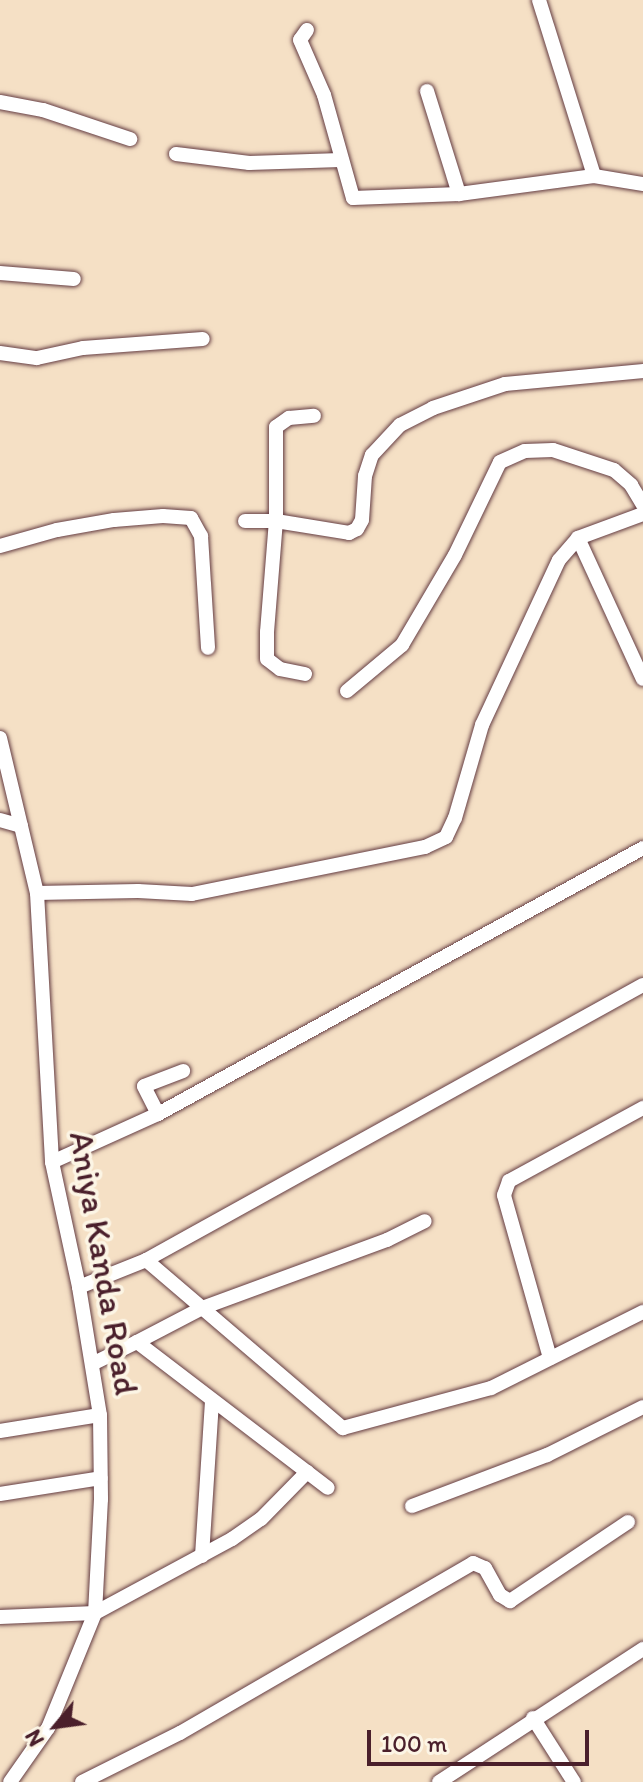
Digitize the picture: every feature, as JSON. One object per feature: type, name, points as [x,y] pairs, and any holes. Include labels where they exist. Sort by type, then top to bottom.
[{"type":"street","points":[[539,0],[594,176]]},
{"type":"street","points":[[307,30],[300,40],[324,95],[353,198],[459,194],[594,176],[643,184]]},
{"type":"street","points":[[427,91],[459,194]]},
{"type":"street","points":[[0,102],[43,110],[130,139]]},
{"type":"street","points":[[176,154],[249,163],[341,160]]},
{"type":"street","points":[[0,273],[74,279]]},
{"type":"street","points":[[0,353],[37,358],[83,348],[203,339]]},
{"type":"street","points":[[245,521],[276,521],[322,531],[349,533],[357,529],[362,520],[365,476],[372,455],[400,425],[433,408],[505,384],[643,371]]},
{"type":"street","points":[[305,674],[280,669],[267,659],[276,521],[276,427],[289,418],[314,416]]},
{"type":"street","points":[[347,691],[402,645],[455,555],[500,462],[525,451],[553,450],[614,470],[631,485],[643,505]]},
{"type":"street","points":[[37,893],[138,891],[192,894],[425,847],[446,837],[455,818],[482,725],[559,560],[578,538],[643,514]]},
{"type":"street","points":[[0,546],[57,530],[114,520],[163,516],[191,518],[201,536],[208,648]]},
{"type":"street","points":[[578,538],[643,679]]},
{"type":"street","name":"Aniya Kanda Road","points":[[0,738],[37,893],[52,1162],[79,1287],[100,1415],[101,1478],[95,1613],[48,1728],[10,1782]]},
{"type":"street","points":[[0,820],[21,826]]},
{"type":"street","points":[[52,1162],[158,1114],[643,848]]},
{"type":"street","points":[[79,1287],[146,1260],[643,985]]},
{"type":"street","points":[[158,1114],[144,1086],[183,1071]]},
{"type":"street","points":[[550,1358],[504,1195],[509,1181],[643,1108]]},
{"type":"street","points":[[92,1364],[202,1308],[387,1240],[425,1221]]},
{"type":"street","points":[[146,1260],[343,1428],[491,1388],[643,1312]]},
{"type":"street","points":[[137,1342],[328,1488]]},
{"type":"street","points":[[202,1556],[212,1400]]},
{"type":"street","points":[[412,1506],[547,1455],[643,1407]]},
{"type":"street","points":[[0,1431],[100,1415]]},
{"type":"street","points":[[0,1617],[95,1613],[202,1556],[261,1519],[307,1472]]},
{"type":"street","points":[[0,1494],[101,1478]]},
{"type":"street","points":[[82,1782],[180,1733],[473,1563],[485,1568],[500,1595],[510,1601],[628,1522]]},
{"type":"street","points":[[439,1782],[643,1649]]},
{"type":"street","points":[[533,1718],[574,1782]]}]
